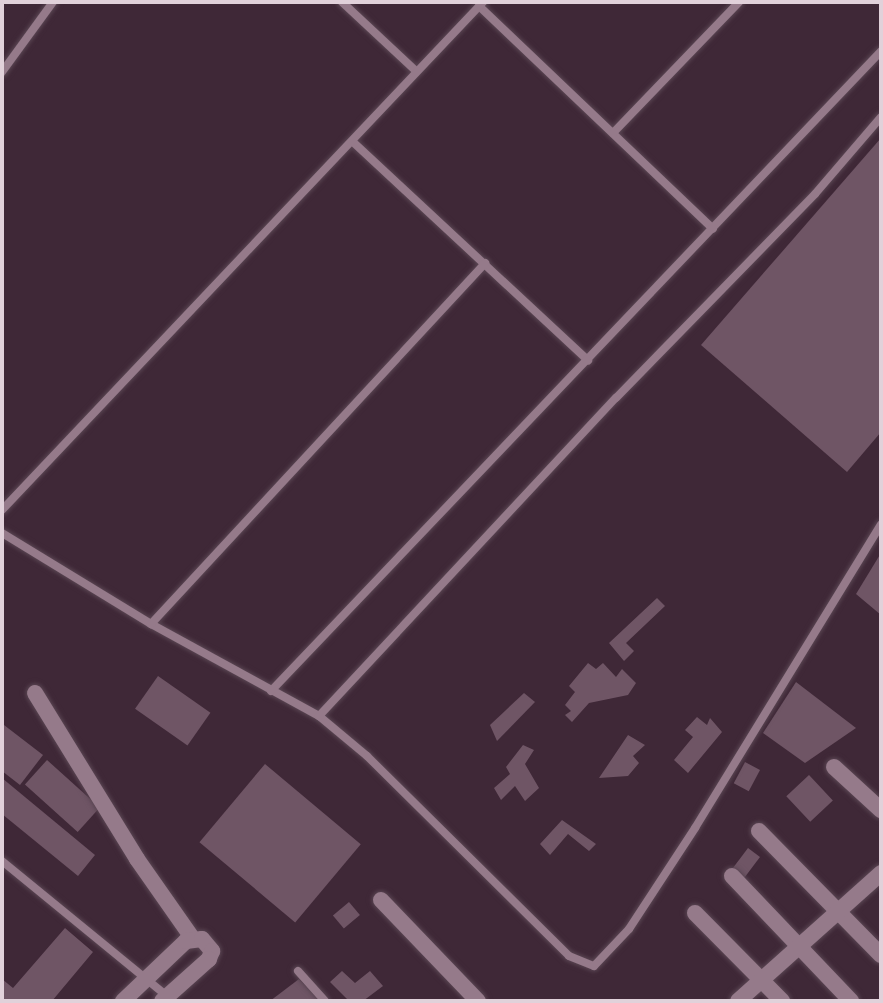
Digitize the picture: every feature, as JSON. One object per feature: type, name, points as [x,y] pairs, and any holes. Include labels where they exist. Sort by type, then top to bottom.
[{"type":"street","points":[[35,693],[137,859],[193,939],[209,945],[212,955],[164,999]]},
{"type":"street","points":[[834,767],[881,810]]},
{"type":"street","points":[[759,831],[881,955]]},
{"type":"street","points":[[732,876],[801,945],[851,1001]]},
{"type":"street","points":[[738,1001],[880,876]]},
{"type":"street","points":[[381,900],[478,1001]]},
{"type":"street","points":[[695,913],[782,1001]]},
{"type":"street","points":[[123,1001],[193,939]]},
{"type":"lane","points":[[2,72],[53,2]]},
{"type":"lane","points":[[342,2],[416,71]]},
{"type":"lane","points":[[613,133],[739,2]]},
{"type":"lane","points":[[2,510],[481,4],[712,229]]},
{"type":"lane","points":[[271,691],[881,51]]},
{"type":"lane","points":[[319,716],[606,408],[805,204],[881,117]]},
{"type":"lane","points":[[352,142],[588,360]]},
{"type":"lane","points":[[151,624],[485,263]]},
{"type":"lane","points":[[2,533],[151,624],[319,716],[367,756],[569,956],[594,966],[629,929],[680,851],[881,524]]},
{"type":"lane","points":[[2,861],[146,979],[164,999]]},
{"type":"lane","points":[[298,971],[325,1001]]},
{"type":"building","points":[[881,138],[881,432],[847,472],[701,345]]},
{"type":"building","points":[[881,553],[881,615],[856,594]]},
{"type":"building","points":[[657,598],[665,606],[626,643],[634,651],[624,661],[609,643]]},
{"type":"building","points":[[588,663],[596,669],[603,663],[616,677],[622,669],[636,683],[628,695],[589,703],[572,722],[565,715],[571,711],[565,705],[575,692],[569,686]]},
{"type":"building","points":[[158,676],[210,713],[187,745],[135,709]]},
{"type":"building","points":[[796,682],[856,728],[805,763],[763,733]]},
{"type":"building","points":[[524,693],[535,702],[497,741],[490,725]]},
{"type":"building","points":[[697,717],[707,725],[710,718],[722,732],[688,773],[674,760],[693,737],[685,730]]},
{"type":"building","points":[[4,725],[43,755],[20,785],[2,771]]},
{"type":"building","points":[[628,735],[645,745],[633,756],[639,763],[628,776],[599,778]]},
{"type":"building","points":[[523,745],[534,750],[525,764],[539,788],[525,801],[515,786],[501,800],[494,788],[510,774],[506,767]]},
{"type":"building","points":[[47,760],[100,808],[78,832],[25,785]]},
{"type":"building","points":[[745,762],[760,770],[749,791],[734,783]]},
{"type":"building","points":[[265,764],[361,844],[295,922],[199,842]]},
{"type":"building","points":[[809,775],[833,801],[810,822],[786,796]]},
{"type":"building","points":[[2,778],[95,855],[78,876],[2,814]]},
{"type":"building","points":[[562,820],[596,844],[589,851],[568,834],[550,855],[540,844]]},
{"type":"building","points":[[748,848],[760,857],[742,881],[730,872]]},
{"type":"building","points":[[349,902],[360,915],[344,929],[333,915]]},
{"type":"building","points":[[65,928],[93,952],[52,1001],[2,1001],[2,979],[13,988]]},
{"type":"building","points":[[342,971],[355,983],[370,971],[383,986],[363,1001],[349,1001],[330,982]]},
{"type":"building","points":[[299,979],[320,1001],[270,1001]]}]
